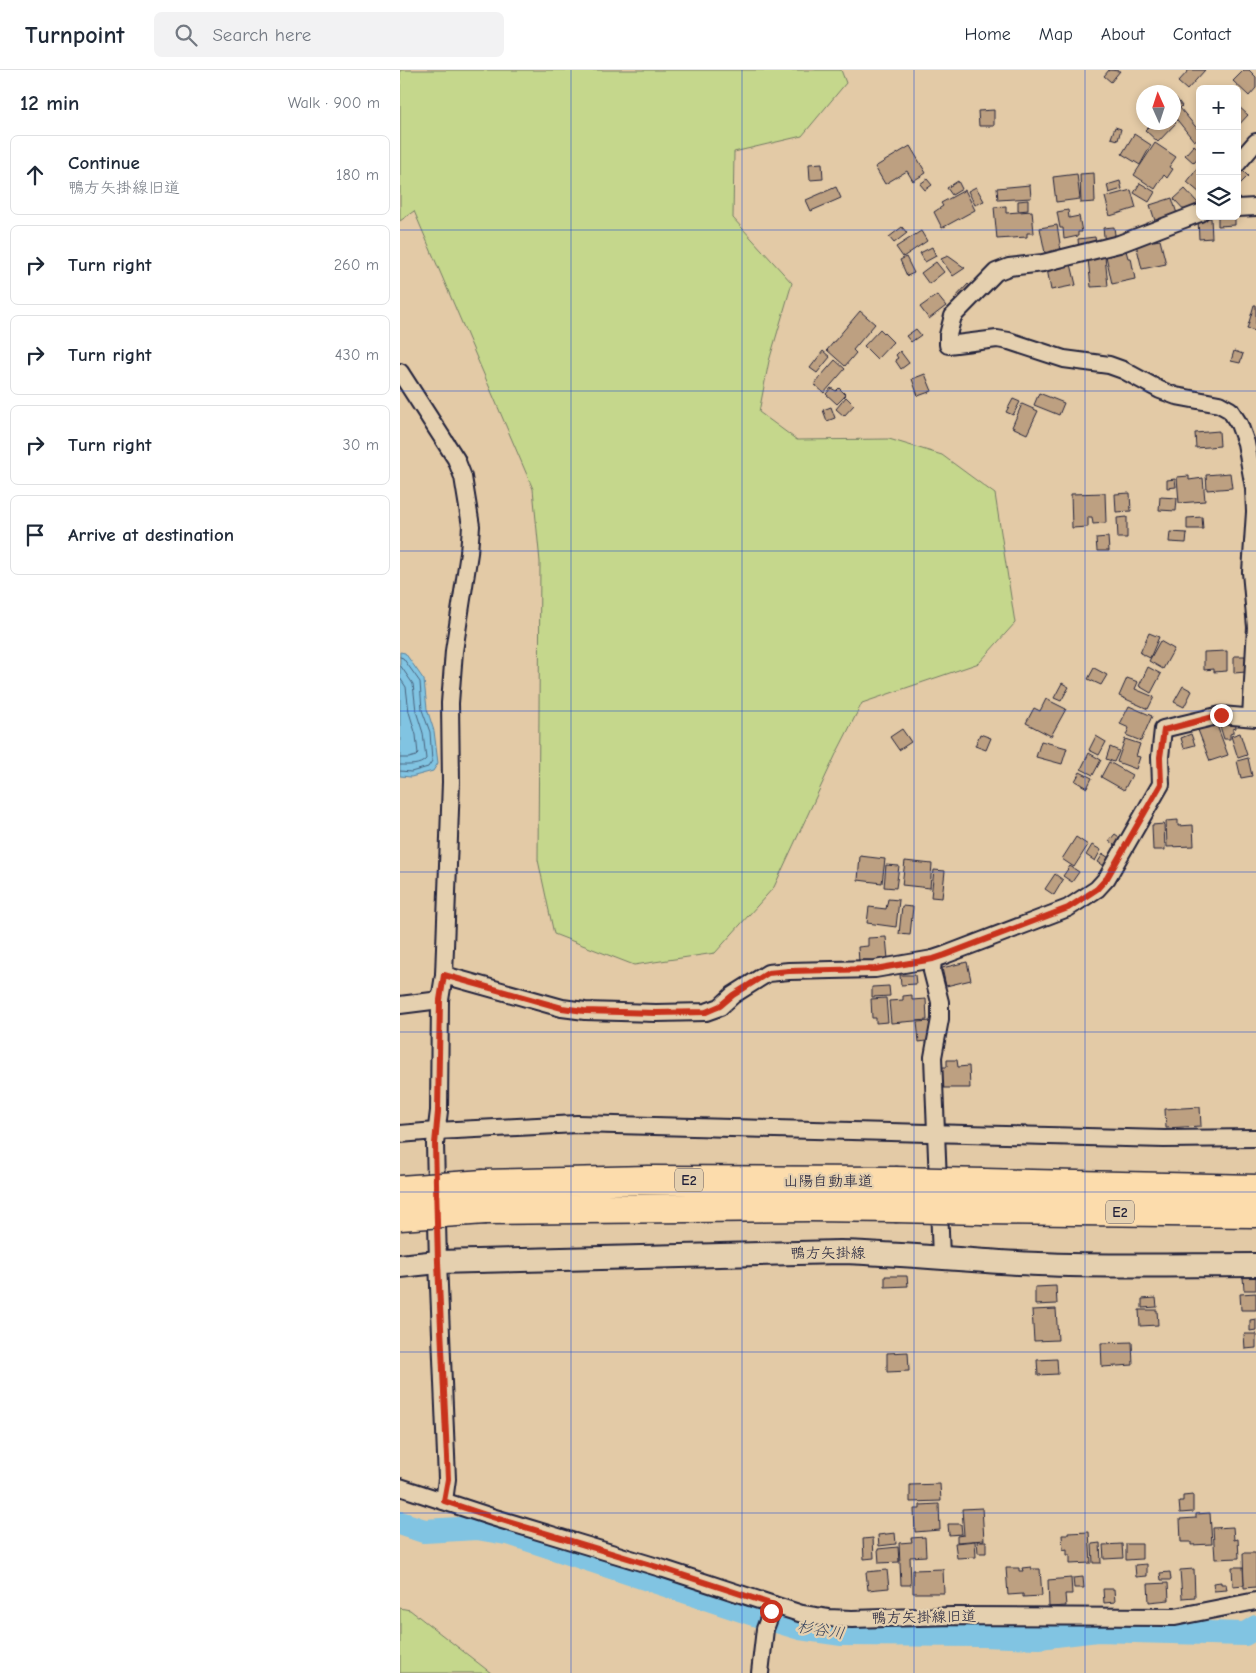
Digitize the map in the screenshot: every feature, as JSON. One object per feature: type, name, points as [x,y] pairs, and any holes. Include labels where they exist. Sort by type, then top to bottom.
[{"type":"highway","name":"山陽自動車道","points":[[400,1216],[484,1197],[648,1180],[895,1181],[1256,1189]]},
{"type":"highway","name":"山陽自動車道","points":[[400,1190],[484,1197],[810,1207],[1256,1213]]},
{"type":"main road","name":"鴨方矢掛線","points":[[400,1266],[438,1262],[792,1252],[877,1253],[1040,1264],[1144,1266],[1256,1265]]},
{"type":"street","points":[[1241,159],[1256,142]]},
{"type":"street","points":[[1241,208],[1256,207]]},
{"type":"street","points":[[444,975],[562,1008],[584,1011],[656,1013],[706,1012],[720,1006],[733,995],[768,973],[875,969],[933,959],[1068,908],[1097,889],[1107,878],[1161,784],[1160,757],[1164,730],[1221,715],[1253,717],[1256,627],[1251,572],[1255,512],[1254,488],[1246,443],[1239,424],[1230,410],[1219,404],[1176,396],[1109,365],[1064,359],[1009,340],[997,339],[948,345],[948,335],[953,316],[996,272],[1009,267],[1043,263],[1119,244],[1196,215]]},
{"type":"street","points":[[400,372],[456,459],[464,477],[471,526],[469,552],[454,651],[450,703],[451,782],[444,975],[440,1000],[438,1112],[435,1144],[438,1262],[448,1479],[444,1501]]},
{"type":"street","points":[[933,959],[932,971],[940,1002],[940,1019],[933,1057],[941,1257]]},
{"type":"street","points":[[400,1005],[440,1000]]},
{"type":"street","points":[[400,1134],[577,1124],[1164,1139],[1256,1138]]},
{"type":"street","name":"鴨方矢掛線旧道","points":[[400,1487],[664,1569],[772,1608],[802,1614],[852,1619],[952,1616],[1175,1617],[1256,1601]]},
{"type":"street","points":[[760,1673],[765,1629],[772,1608]]},
{"type":"green space","points":[[400,70],[841,70],[846,83],[802,136],[734,152],[733,218],[792,283],[769,361],[759,412],[797,440],[889,439],[942,455],[995,494],[1015,623],[979,663],[862,703],[774,887],[715,953],[634,965],[554,934],[538,860],[540,562],[533,489],[414,211],[400,221]]},
{"type":"green space","points":[[400,1608],[410,1610],[491,1673],[400,1673]]},
{"type":"water","points":[[400,652],[405,653],[424,680],[427,709],[434,731],[438,763],[433,771],[411,777],[400,776]]},
{"type":"building","points":[[1109,70],[1120,71],[1111,82],[1104,76]]},
{"type":"building","points":[[1189,70],[1205,70],[1187,90],[1178,82]]},
{"type":"building","points":[[1244,70],[1249,70],[1256,77],[1256,88],[1249,96],[1241,88],[1241,85],[1237,85],[1233,81]]},
{"type":"building","points":[[1181,109],[1196,127],[1196,140],[1194,141],[1181,125]]},
{"type":"building","points":[[1241,109],[1248,115],[1241,123]]},
{"type":"building","points":[[994,110],[994,126],[979,126],[978,111]]},
{"type":"building","points":[[1115,127],[1121,129],[1118,140],[1111,138]]},
{"type":"building","points":[[1145,130],[1169,130],[1158,142]]},
{"type":"building","points":[[1134,134],[1151,145],[1140,165],[1122,154]]},
{"type":"building","points":[[1155,143],[1176,157],[1169,167],[1173,169],[1167,178],[1164,175],[1155,189],[1134,175]]},
{"type":"building","points":[[1194,145],[1196,147],[1196,161],[1194,163],[1185,155]]},
{"type":"building","points":[[910,146],[926,173],[913,181],[907,171],[885,184],[875,167]]},
{"type":"building","points":[[822,163],[823,179],[810,180],[809,164]]},
{"type":"building","points":[[1241,169],[1248,176],[1241,183]]},
{"type":"building","points":[[1196,170],[1196,190],[1187,182]]},
{"type":"building","points":[[1094,173],[1095,202],[1081,203],[1080,174]]},
{"type":"building","points":[[1077,174],[1080,199],[1056,202],[1053,177]]},
{"type":"building","points":[[927,179],[932,185],[925,190],[920,184]]},
{"type":"building","points":[[958,181],[962,189],[952,195],[947,188]]},
{"type":"building","points":[[1120,181],[1122,189],[1109,193],[1107,185]]},
{"type":"building","points":[[1140,183],[1155,192],[1149,202],[1134,193]]},
{"type":"building","points":[[1030,185],[1031,198],[998,200],[997,188]]},
{"type":"building","points":[[836,187],[841,198],[811,211],[806,200]]},
{"type":"building","points":[[976,187],[984,201],[975,205],[968,191]]},
{"type":"building","points":[[1185,189],[1196,201],[1196,205],[1187,213],[1174,199]]},
{"type":"building","points":[[965,190],[975,210],[942,228],[934,212],[943,206],[941,203]]},
{"type":"building","points":[[1131,190],[1136,208],[1110,216],[1105,197]]},
{"type":"building","points":[[1172,198],[1178,217],[1156,224],[1150,205]]},
{"type":"building","points":[[1028,200],[1028,210],[1018,211],[1018,201]]},
{"type":"building","points":[[1006,206],[1006,213],[1032,211],[1034,233],[1027,233],[1027,237],[997,239],[994,207]]},
{"type":"building","points":[[1068,210],[1069,218],[1079,216],[1082,232],[1078,232],[1078,236],[1064,239],[1063,228],[1060,228],[1057,212]]},
{"type":"building","points":[[1198,220],[1211,220],[1212,238],[1199,239]]},
{"type":"building","points":[[1218,220],[1235,220],[1235,225],[1218,226]]},
{"type":"building","points":[[1057,225],[1061,250],[1045,253],[1040,228]]},
{"type":"building","points":[[902,227],[907,233],[894,243],[889,237]]},
{"type":"building","points":[[1114,227],[1116,243],[1105,244],[1103,228]]},
{"type":"building","points":[[921,231],[927,241],[903,257],[896,247]]},
{"type":"building","points":[[1153,236],[1154,241],[1160,240],[1166,264],[1142,269],[1135,240]]},
{"type":"building","points":[[1095,237],[1097,248],[1079,251],[1078,239]]},
{"type":"building","points":[[932,247],[936,256],[925,262],[920,253]]},
{"type":"building","points":[[1125,247],[1128,258],[1131,258],[1135,279],[1112,284],[1105,251]]},
{"type":"building","points":[[948,256],[965,268],[953,276],[941,259]]},
{"type":"building","points":[[906,257],[914,273],[907,276],[900,260]]},
{"type":"building","points":[[1105,257],[1108,286],[1091,287],[1088,259]]},
{"type":"building","points":[[936,262],[944,272],[929,284],[921,273]]},
{"type":"building","points":[[1071,264],[1076,285],[1051,290],[1047,269]]},
{"type":"building","points":[[968,284],[974,290],[959,304],[954,299]]},
{"type":"building","points":[[937,295],[946,306],[929,319],[920,307]]},
{"type":"building","points":[[1254,305],[1256,305],[1256,331],[1247,329]]},
{"type":"building","points":[[860,311],[875,324],[853,350],[856,353],[845,366],[827,350]]},
{"type":"building","points":[[880,329],[893,342],[877,359],[864,346]]},
{"type":"building","points":[[916,329],[921,335],[911,342],[906,336]]},
{"type":"building","points":[[823,351],[830,357],[817,373],[810,368]]},
{"type":"building","points":[[900,351],[909,363],[901,369],[895,360],[898,358],[896,355]]},
{"type":"building","points":[[1234,351],[1243,354],[1240,363],[1231,361]]},
{"type":"building","points":[[835,360],[845,369],[824,393],[814,384]]},
{"type":"building","points":[[925,374],[932,391],[918,396],[912,379]]},
{"type":"building","points":[[831,388],[836,391],[839,388],[846,395],[837,404],[826,394]]},
{"type":"building","points":[[1039,393],[1064,403],[1059,415],[1034,405]]},
{"type":"building","points":[[846,397],[854,405],[844,416],[836,409]]},
{"type":"building","points":[[1013,399],[1020,402],[1013,415],[1006,412]]},
{"type":"building","points":[[1022,404],[1038,411],[1027,434],[1012,427]]},
{"type":"building","points":[[831,407],[835,418],[827,421],[823,410]]},
{"type":"building","points":[[1219,431],[1220,446],[1196,448],[1195,433]]},
{"type":"building","points":[[1230,473],[1232,488],[1207,490],[1206,475]]},
{"type":"building","points":[[1189,476],[1189,480],[1203,478],[1205,501],[1179,503],[1177,477]]},
{"type":"building","points":[[1175,479],[1176,487],[1167,488],[1167,480]]},
{"type":"building","points":[[1105,493],[1106,523],[1093,524],[1092,517],[1088,517],[1088,527],[1072,528],[1071,494]]},
{"type":"building","points":[[1130,493],[1131,511],[1116,512],[1115,494]]},
{"type":"building","points":[[1160,497],[1177,498],[1176,511],[1159,510]]},
{"type":"building","points":[[1127,517],[1127,538],[1118,538],[1117,518]]},
{"type":"building","points":[[1202,517],[1203,529],[1187,529],[1187,518]]},
{"type":"building","points":[[1170,532],[1187,533],[1186,543],[1169,542]]},
{"type":"building","points":[[1108,537],[1109,551],[1097,551],[1096,538]]},
{"type":"building","points":[[1149,633],[1159,637],[1150,658],[1140,653]]},
{"type":"building","points":[[1160,641],[1174,649],[1163,669],[1149,661]]},
{"type":"building","points":[[1227,651],[1227,671],[1214,672],[1214,669],[1204,670],[1204,652]]},
{"type":"building","points":[[1234,656],[1245,656],[1246,672],[1234,673]]},
{"type":"building","points":[[1148,667],[1161,674],[1151,693],[1139,686]]},
{"type":"building","points":[[1094,668],[1107,675],[1101,685],[1088,679]]},
{"type":"building","points":[[1127,678],[1138,682],[1135,689],[1154,697],[1148,709],[1119,696]]},
{"type":"building","points":[[1062,683],[1069,687],[1061,701],[1054,698]]},
{"type":"building","points":[[1183,686],[1192,691],[1184,707],[1174,702]]},
{"type":"building","points":[[1046,699],[1066,709],[1051,736],[1026,723],[1034,708],[1040,711]]},
{"type":"building","points":[[1129,706],[1152,716],[1141,741],[1126,735],[1129,728],[1120,724]]},
{"type":"building","points":[[1235,721],[1236,728],[1230,734],[1230,739],[1224,739],[1219,723]]},
{"type":"building","points":[[1216,723],[1228,755],[1210,761],[1198,730]]},
{"type":"building","points":[[902,729],[911,742],[899,750],[890,737]]},
{"type":"building","points":[[1240,733],[1247,755],[1238,758],[1231,736]]},
{"type":"building","points":[[980,734],[991,738],[986,750],[975,746]]},
{"type":"building","points":[[1191,734],[1195,745],[1184,748],[1181,738]]},
{"type":"building","points":[[1096,736],[1106,742],[1099,755],[1089,750]]},
{"type":"building","points":[[1125,739],[1140,744],[1136,756],[1140,757],[1136,769],[1117,762]]},
{"type":"building","points":[[1041,741],[1067,748],[1062,764],[1036,757]]},
{"type":"building","points":[[1110,747],[1119,751],[1114,762],[1106,759]]},
{"type":"building","points":[[1089,753],[1101,760],[1093,775],[1081,769]]},
{"type":"building","points":[[1248,758],[1252,776],[1241,778],[1237,761]]},
{"type":"building","points":[[1109,762],[1132,775],[1124,790],[1101,777]]},
{"type":"building","points":[[1080,772],[1092,778],[1087,788],[1075,781]]},
{"type":"building","points":[[1178,820],[1178,826],[1193,825],[1194,846],[1167,847],[1166,821]]},
{"type":"building","points":[[1164,824],[1165,850],[1153,850],[1152,825]]},
{"type":"building","points":[[1115,834],[1122,839],[1117,847],[1109,841]]},
{"type":"building","points":[[1076,837],[1088,845],[1074,867],[1062,859]]},
{"type":"building","points":[[1092,845],[1101,850],[1095,861],[1086,855]]},
{"type":"building","points":[[1103,854],[1114,861],[1109,869],[1098,862]]},
{"type":"building","points":[[860,856],[885,859],[882,883],[858,880]]},
{"type":"building","points":[[905,861],[932,864],[930,888],[902,885]]},
{"type":"building","points":[[886,865],[899,866],[896,888],[884,887]]},
{"type":"building","points":[[1070,866],[1079,872],[1072,882],[1063,876]]},
{"type":"building","points":[[934,870],[945,871],[942,898],[931,897]]},
{"type":"building","points":[[1055,874],[1063,880],[1054,895],[1045,889]]},
{"type":"building","points":[[888,899],[899,900],[896,927],[867,923],[869,907],[886,909]]},
{"type":"building","points":[[902,906],[913,907],[910,935],[899,934]]},
{"type":"building","points":[[886,937],[888,959],[859,962],[858,947],[868,946],[868,938]]},
{"type":"building","points":[[967,962],[971,980],[946,986],[942,968]]},
{"type":"building","points":[[900,975],[915,975],[916,984],[901,985]]},
{"type":"building","points":[[889,986],[890,996],[872,997],[872,987]]},
{"type":"building","points":[[912,995],[912,1000],[926,999],[927,1020],[891,1023],[889,1001],[903,1000],[903,996]]},
{"type":"building","points":[[886,998],[888,1022],[876,1023],[876,1018],[872,1018],[871,999]]},
{"type":"building","points":[[931,1021],[933,1040],[919,1042],[917,1022]]},
{"type":"building","points":[[947,1060],[957,1060],[958,1067],[969,1066],[970,1088],[939,1088],[939,1067],[947,1067]]},
{"type":"building","points":[[1200,1107],[1201,1126],[1166,1128],[1165,1109]]},
{"type":"building","points":[[885,1276],[907,1276],[908,1286],[885,1287]]},
{"type":"building","points":[[1256,1276],[1256,1290],[1244,1290],[1243,1277]]},
{"type":"building","points":[[1056,1286],[1057,1304],[1035,1305],[1035,1287]]},
{"type":"building","points":[[1256,1293],[1256,1310],[1241,1310],[1240,1294]]},
{"type":"building","points":[[1156,1298],[1157,1307],[1142,1308],[1142,1299]]},
{"type":"building","points":[[1056,1309],[1058,1340],[1034,1341],[1032,1310]]},
{"type":"building","points":[[1139,1310],[1157,1310],[1158,1325],[1140,1326]]},
{"type":"building","points":[[1256,1319],[1256,1330],[1250,1331],[1250,1320]]},
{"type":"building","points":[[1244,1334],[1256,1334],[1256,1348],[1245,1349]]},
{"type":"building","points":[[1132,1342],[1133,1365],[1102,1367],[1101,1343]]},
{"type":"building","points":[[908,1352],[909,1371],[887,1372],[887,1353]]},
{"type":"building","points":[[1057,1359],[1058,1374],[1038,1375],[1037,1360]]},
{"type":"building","points":[[940,1484],[941,1501],[910,1502],[910,1485]]},
{"type":"building","points":[[1193,1495],[1193,1512],[1180,1513],[1179,1501],[1183,1501],[1183,1496]]},
{"type":"building","points":[[939,1504],[940,1530],[915,1532],[914,1509],[920,1509],[920,1505]]},
{"type":"building","points":[[982,1508],[984,1540],[957,1542],[957,1536],[964,1535],[962,1509]]},
{"type":"building","points":[[1210,1513],[1212,1544],[1191,1545],[1191,1542],[1181,1542],[1180,1519],[1196,1518],[1196,1514]]},
{"type":"building","points":[[948,1524],[961,1524],[962,1534],[949,1535]]},
{"type":"building","points":[[1233,1527],[1234,1540],[1238,1539],[1239,1558],[1215,1559],[1213,1528]]},
{"type":"building","points":[[1089,1532],[1091,1563],[1070,1564],[1070,1555],[1067,1555],[1067,1549],[1063,1550],[1062,1535]]},
{"type":"building","points":[[895,1533],[896,1544],[879,1546],[878,1535]]},
{"type":"building","points":[[925,1537],[926,1556],[910,1557],[911,1585],[901,1585],[899,1543],[912,1542],[911,1538]]},
{"type":"building","points":[[873,1538],[874,1558],[864,1559],[863,1539]]},
{"type":"building","points":[[975,1541],[976,1557],[957,1558],[955,1543]]},
{"type":"building","points":[[977,1541],[986,1541],[986,1553],[978,1553]]},
{"type":"building","points":[[1100,1543],[1101,1563],[1093,1563],[1092,1544]]},
{"type":"building","points":[[1122,1544],[1123,1558],[1104,1559],[1103,1545]]},
{"type":"building","points":[[1126,1544],[1142,1544],[1142,1559],[1126,1560]]},
{"type":"building","points":[[898,1547],[899,1562],[879,1563],[878,1549]]},
{"type":"building","points":[[1243,1553],[1256,1554],[1256,1587],[1244,1588]]},
{"type":"building","points":[[1147,1564],[1147,1576],[1136,1577],[1135,1565]]},
{"type":"building","points":[[1031,1567],[1031,1569],[1040,1569],[1042,1596],[1023,1597],[1023,1594],[1008,1595],[1006,1568],[1019,1568],[1019,1571],[1023,1571],[1022,1568]]},
{"type":"building","points":[[1232,1567],[1243,1567],[1244,1585],[1233,1586]]},
{"type":"building","points":[[943,1569],[944,1593],[913,1593],[913,1570]]},
{"type":"building","points":[[1194,1569],[1195,1597],[1182,1598],[1180,1570]]},
{"type":"building","points":[[887,1570],[889,1588],[868,1590],[866,1572]]},
{"type":"building","points":[[1170,1572],[1171,1580],[1161,1580],[1160,1573]]},
{"type":"building","points":[[1083,1577],[1084,1588],[1074,1588],[1073,1578]]},
{"type":"building","points":[[1071,1578],[1072,1594],[1065,1594],[1066,1606],[1049,1607],[1048,1580]]},
{"type":"building","points":[[1221,1582],[1221,1584],[1226,1584],[1227,1590],[1214,1591],[1213,1583]]},
{"type":"building","points":[[1168,1583],[1169,1600],[1149,1602],[1148,1584]]},
{"type":"building","points":[[1103,1589],[1114,1589],[1115,1602],[1104,1603]]},
{"type":"waterway","name":"杉谷川","points":[[400,1523],[424,1531],[477,1528],[512,1534],[800,1628],[842,1634],[1039,1637],[1097,1630],[1245,1634],[1256,1627]]},
{"type":"route","points":[[771,1611],[774,1605],[444,1501],[448,1479],[438,1262],[435,1144],[438,1112],[440,1000],[444,975],[562,1008],[584,1011],[706,1012],[720,1006],[733,995],[768,973],[875,969],[933,959],[945,955],[1068,908],[1097,889],[1107,878],[1161,784],[1160,757],[1164,730],[1221,715]]}]
